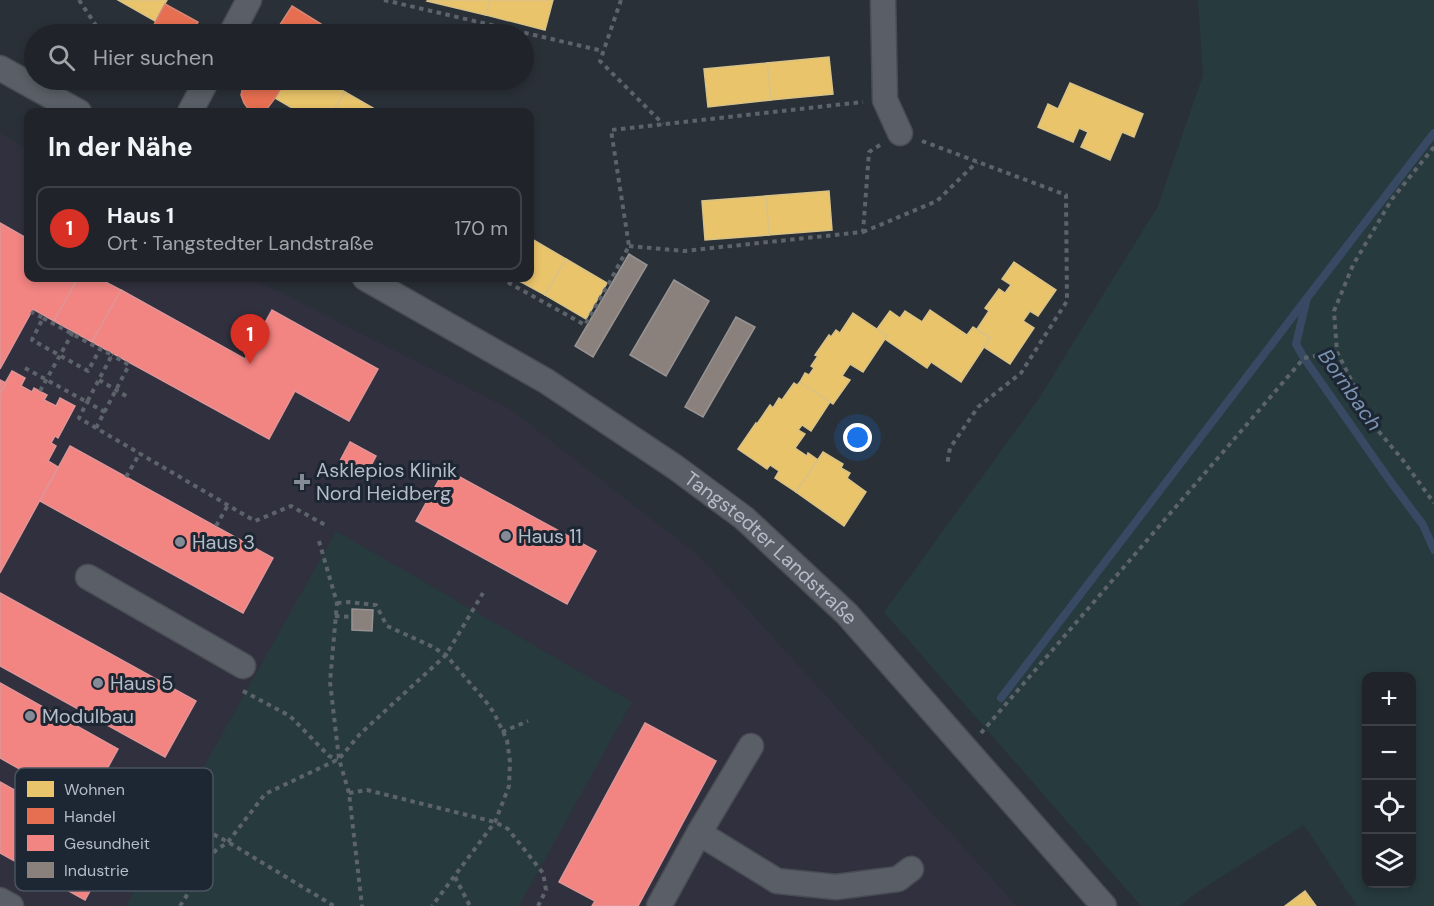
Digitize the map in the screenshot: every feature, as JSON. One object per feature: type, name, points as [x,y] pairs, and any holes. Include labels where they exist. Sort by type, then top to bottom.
[{"type":"street","points":[[236,24],[249,0]]},
{"type":"street","points":[[883,0],[885,100],[900,133]]},
{"type":"street","points":[[0,68],[24,81]]},
{"type":"street","points":[[40,90],[72,108]]},
{"type":"street","points":[[192,108],[202,90]]},
{"type":"street","name":"Tangstedter Landstraße","points":[[372,282],[546,381],[675,467],[744,518],[847,614],[967,749],[1094,903]]},
{"type":"street","points":[[88,577],[243,666]]},
{"type":"street","points":[[659,906],[751,746]]},
{"type":"street","points":[[699,833],[777,881],[836,887],[898,879],[911,869]]},
{"type":"street","points":[[0,900],[11,906]]},
{"type":"path","points":[[79,0],[95,24]]},
{"type":"path","points":[[384,0],[487,24]]},
{"type":"path","points":[[621,0],[600,61],[663,124]]},
{"type":"path","points":[[534,35],[603,51]]},
{"type":"path","points":[[507,282],[585,325],[629,246],[611,130],[885,100]]},
{"type":"path","points":[[863,232],[869,152],[900,133],[1066,195],[1067,302],[1021,373],[978,407],[950,448],[947,465]]},
{"type":"path","points":[[1434,147],[1392,199],[1353,265],[1334,311],[1337,352],[1375,427],[1434,503]]},
{"type":"path","points":[[629,246],[684,251],[863,232],[937,201],[976,162]]},
{"type":"path","points":[[31,312],[129,365],[96,428]]},
{"type":"path","points":[[44,318],[32,340],[60,356],[88,371],[100,349]]},
{"type":"path","points":[[40,391],[73,333]]},
{"type":"path","points":[[967,749],[1304,358],[1337,352]]},
{"type":"path","points":[[112,356],[79,418],[255,521],[291,506],[327,526]]},
{"type":"path","points":[[25,368],[105,412]]},
{"type":"path","points":[[99,380],[128,396]]},
{"type":"path","points":[[126,477],[140,453]]},
{"type":"path","points":[[216,526],[228,505]]},
{"type":"path","points":[[319,541],[337,603],[330,682],[339,759],[349,793],[362,906]]},
{"type":"path","points":[[213,853],[228,842],[264,794],[339,759],[360,734],[446,655],[483,593]]},
{"type":"path","points":[[337,603],[376,605],[387,626],[446,655],[494,713],[507,740],[510,762],[509,786],[495,822],[432,906]]},
{"type":"path","points":[[335,616],[352,617]]},
{"type":"path","points":[[243,690],[290,716],[329,756],[339,759]]},
{"type":"path","points":[[502,732],[528,721]]},
{"type":"path","points":[[349,793],[367,790],[495,822],[508,829],[543,873],[546,890],[538,906]]},
{"type":"path","points":[[213,834],[334,906]]},
{"type":"path","points":[[455,877],[470,906]]},
{"type":"path","points":[[180,906],[189,891]]},
{"type":"shaded area","name":"Asklepios Klinik Nord Heidberg","points":[[0,133],[24,147],[24,282],[260,282],[510,409],[699,556],[1017,906],[0,906]]},
{"type":"green space","points":[[1198,0],[1434,0],[1434,906],[1357,906],[1304,825],[1179,906],[1141,906],[884,612],[1038,400],[1158,206],[1203,75]]},
{"type":"green space","points":[[336,531],[632,702],[519,906],[126,906],[134,891],[213,891],[213,768],[203,768]]},
{"type":"building: Wohnen","points":[[118,0],[167,0],[155,21]]},
{"type":"building: Wohnen","points":[[428,0],[490,0],[486,15]]},
{"type":"building: Wohnen","points":[[490,0],[553,0],[545,30],[534,27],[534,24],[521,24],[486,15]]},
{"type":"building: Wohnen","points":[[829,57],[833,94],[771,100],[767,63]]},
{"type":"building: Wohnen","points":[[767,63],[771,100],[708,107],[704,69]]},
{"type":"building: Wohnen","points":[[1070,83],[1143,114],[1134,137],[1122,132],[1110,160],[1081,147],[1088,132],[1079,128],[1073,142],[1038,127],[1048,104],[1058,109]]},
{"type":"building: Wohnen","points":[[280,90],[342,90],[345,92],[335,108],[292,108],[275,98]]},
{"type":"building: Wohnen","points":[[345,92],[373,108],[335,108]]},
{"type":"building: Wohnen","points":[[829,191],[832,230],[769,235],[766,196]]},
{"type":"building: Wohnen","points":[[766,196],[769,235],[705,240],[702,201]]},
{"type":"building: Wohnen","points":[[534,240],[566,259],[545,295],[521,282],[534,282]]},
{"type":"building: Wohnen","points":[[566,259],[607,283],[586,319],[545,295]]},
{"type":"building: Wohnen","points":[[1014,262],[1056,290],[1038,316],[1030,311],[1023,321],[1034,328],[1010,364],[984,347],[990,338],[977,329],[989,311],[985,308],[999,289],[1005,293],[1011,285],[1002,279]]},
{"type":"building: Wohnen","points":[[930,310],[967,335],[973,327],[990,338],[961,382],[931,362],[927,368],[885,339],[887,336],[877,329],[890,311],[900,318],[905,311],[922,322]]},
{"type":"building: Wohnen","points":[[853,313],[887,336],[863,372],[850,364],[842,376],[850,380],[833,404],[800,382],[805,373],[809,375],[814,368],[811,366],[818,356],[815,355],[829,335],[831,337],[836,330],[840,333]]},
{"type":"building: Wohnen","points":[[800,382],[830,402],[811,431],[802,425],[798,430],[805,434],[795,448],[818,460],[796,492],[775,478],[779,471],[770,465],[767,469],[738,449],[770,405],[773,408],[779,398],[782,400],[794,383],[797,385]]},
{"type":"building: Wohnen","points":[[823,452],[843,464],[841,468],[850,473],[847,478],[866,492],[844,526],[796,492]]},
{"type":"building: Wohnen","points":[[1305,891],[1316,906],[1285,906]]},
{"type":"building: Handel","points":[[165,4],[198,22],[197,24],[154,24]]},
{"type":"building: Handel","points":[[292,6],[321,24],[280,24]]},
{"type":"building: Handel","points":[[242,90],[280,90],[268,108],[248,108],[241,95]]},
{"type":"building: Gesundheit","points":[[0,223],[24,237],[24,282],[76,282],[54,321],[33,309],[0,369]]},
{"type":"building: Gesundheit","points":[[76,282],[106,282],[121,290],[92,342],[54,321]]},
{"type":"building: Gesundheit","points":[[121,290],[245,359],[272,310],[378,369],[349,421],[295,391],[269,439],[92,342]]},
{"type":"building: Gesundheit","points":[[12,371],[25,378],[21,386],[32,392],[34,388],[47,395],[44,400],[56,406],[60,398],[75,406],[58,438],[55,436],[51,443],[56,446],[48,461],[58,467],[0,573],[0,392]]},
{"type":"building: Gesundheit","points":[[0,380],[6,383],[1,392],[0,392]]},
{"type":"building: Gesundheit","points":[[350,442],[376,456],[366,475],[340,461]]},
{"type":"building: Gesundheit","name":"Haus 3","points":[[70,446],[273,558],[243,613],[40,501]]},
{"type":"building: Gesundheit","name":"Haus 11","points":[[445,469],[596,551],[567,604],[416,521]]},
{"type":"building: Gesundheit","name":"Haus 5","points":[[0,593],[196,701],[165,757],[0,666]]},
{"type":"building: Gesundheit","name":"Modulbau","points":[[0,683],[118,749],[108,768],[18,768],[0,758]]},
{"type":"building: Gesundheit","points":[[645,723],[716,761],[638,906],[592,906],[595,901],[559,882]]},
{"type":"building: Gesundheit","points":[[0,782],[15,790],[15,861],[0,853]]},
{"type":"building: Gesundheit","points":[[69,891],[90,891],[85,900]]},
{"type":"building: Industrie","points":[[629,254],[647,265],[593,357],[575,346]]},
{"type":"building: Industrie","points":[[674,280],[709,301],[666,376],[630,355]]},
{"type":"building: Industrie","points":[[736,317],[755,327],[703,417],[685,407]]},
{"type":"building: Industrie","points":[[352,609],[373,610],[372,631],[352,630]]},
{"type":"waterway","name":"Bornbach","points":[[1434,133],[1307,298],[1296,344],[1423,525],[1434,550]]},
{"type":"waterway","points":[[1001,698],[1307,298]]},
{"type":"place","name":"Haus 1","points":[[250,364]]},
{"type":"place","name":"Asklepios Klinik Nord Heidberg","points":[[302,482]]},
{"type":"place","name":"Haus 11","points":[[506,536]]},
{"type":"place","name":"Haus 3","points":[[180,542]]},
{"type":"place","name":"Haus 5","points":[[98,683]]},
{"type":"place","name":"Modulbau","points":[[30,716]]}]
